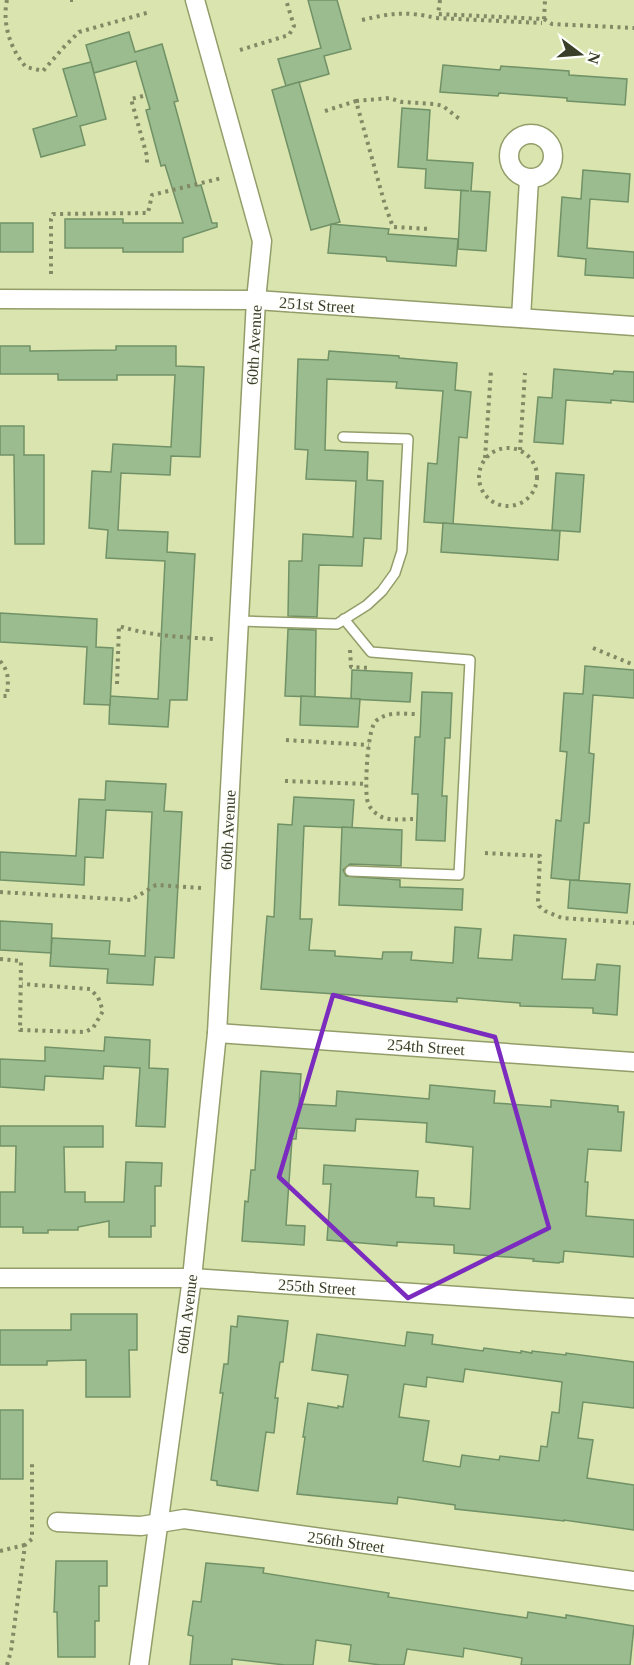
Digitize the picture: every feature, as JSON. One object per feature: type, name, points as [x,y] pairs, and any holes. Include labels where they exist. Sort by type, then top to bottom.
[{"type":"street","name":"60th Avenue","points":[[139,1665],[192,1278],[217,1033],[256,300],[262,241],[195,0]]},
{"type":"street","points":[[521,318],[529,178]]},
{"type":"street","name":"251st Street","points":[[0,299],[256,300],[634,326]]},
{"type":"street","name":"254th Street","points":[[217,1033],[634,1062]]},
{"type":"street","name":"255th Street","points":[[0,1278],[192,1278],[634,1308]]},
{"type":"street","name":"256th Street","points":[[57,1522],[141,1526],[184,1519],[634,1581]]},
{"type":"lane","points":[[239,621],[337,624],[367,605],[382,591],[395,573],[402,551],[408,439],[343,437]]},
{"type":"lane","points":[[344,619],[371,652],[470,660],[459,875],[350,871]]},
{"type":"path","points":[[7,0],[5,15],[8,34],[14,50],[26,67],[43,71],[79,32],[150,12]]},
{"type":"path","points":[[70,0],[76,0]]},
{"type":"path","points":[[240,50],[289,35],[294,26],[286,0]]},
{"type":"path","points":[[440,0],[438,14],[543,21],[552,24],[634,28]]},
{"type":"path","points":[[543,21],[545,0]]},
{"type":"path","points":[[362,20],[392,13],[436,18],[543,21]]},
{"type":"path","points":[[143,96],[131,99],[147,156],[147,164]]},
{"type":"path","points":[[325,111],[356,101],[389,98],[402,102],[443,106],[462,121]]},
{"type":"path","points":[[356,101],[393,227],[431,229]]},
{"type":"path","points":[[51,274],[51,219],[53,214],[148,213],[152,195],[222,178]]},
{"type":"path","points":[[485,458],[495,450],[503,448],[520,450],[534,464],[537,473],[537,483],[533,492],[518,505],[508,507],[498,505],[483,494],[478,478],[485,458],[491,371]]},
{"type":"path","points":[[520,450],[525,373]]},
{"type":"path","points":[[117,684],[120,626],[140,633],[159,636],[213,639]]},
{"type":"path","points":[[349,647],[351,667],[373,668]]},
{"type":"path","points":[[593,648],[634,665]]},
{"type":"path","points":[[0,660],[7,669],[8,675],[7,696],[0,696]]},
{"type":"path","points":[[413,819],[387,819],[378,816],[367,800],[367,784],[371,728],[377,720],[388,714],[417,714]]},
{"type":"path","points":[[286,740],[369,745]]},
{"type":"path","points":[[285,781],[367,784]]},
{"type":"path","points":[[485,853],[540,856],[537,900],[539,906],[554,916],[634,923]]},
{"type":"path","points":[[0,892],[131,900],[156,885],[201,888]]},
{"type":"path","points":[[0,959],[21,961],[20,1030],[85,1032],[93,1028],[104,1011],[98,997],[90,989],[22,984]]},
{"type":"path","points":[[0,1551],[25,1545],[32,1539],[32,1462]]},
{"type":"path","points":[[8,1665],[25,1545]]},
{"type":"highlighted area","points":[[333,995],[495,1037],[549,1228],[408,1298],[279,1177]]},
{"type":"building","points":[[308,0],[337,0],[351,49],[324,56],[329,74],[286,86],[278,59],[321,48]]},
{"type":"building","points":[[129,32],[135,52],[162,44],[178,101],[174,102],[197,186],[201,185],[212,223],[217,223],[217,227],[183,238],[183,252],[123,252],[123,248],[65,248],[65,219],[123,219],[123,223],[183,223],[165,165],[161,166],[146,110],[150,109],[136,61],[94,73],[86,45]]},
{"type":"building","points":[[91,62],[106,119],[80,126],[85,145],[41,157],[33,129],[77,116],[63,69]]},
{"type":"building","points":[[443,65],[500,70],[501,66],[569,71],[569,75],[627,79],[625,105],[499,93],[498,96],[440,92]]},
{"type":"building","points":[[299,82],[340,222],[311,230],[272,90]]},
{"type":"building","points":[[402,108],[430,110],[427,160],[473,163],[471,191],[490,192],[486,251],[458,249],[461,190],[425,188],[426,169],[398,167]]},
{"type":"building","points":[[583,170],[630,174],[628,202],[590,199],[587,248],[634,252],[634,278],[585,275],[586,259],[558,256],[562,197],[581,199]]},
{"type":"building","points":[[0,223],[33,223],[33,252],[0,252]]},
{"type":"building","points":[[331,224],[389,229],[388,234],[458,239],[456,266],[387,261],[386,257],[328,253]]},
{"type":"building","points":[[0,346],[30,346],[30,351],[116,350],[116,346],[176,346],[176,366],[204,367],[200,457],[171,456],[170,475],[121,473],[118,530],[168,532],[167,552],[195,554],[187,700],[170,700],[168,727],[109,724],[110,696],[158,699],[165,561],[106,558],[108,530],[89,528],[92,471],[111,472],[113,444],[171,447],[175,375],[117,375],[117,380],[58,380],[58,374],[0,374]]},
{"type":"building","points":[[329,351],[457,363],[455,390],[471,392],[467,438],[459,437],[453,524],[424,522],[428,463],[437,464],[443,391],[396,388],[397,382],[327,379],[325,450],[368,452],[367,480],[383,481],[381,539],[364,538],[362,566],[319,565],[317,617],[288,616],[289,561],[302,561],[303,534],[353,537],[356,481],[306,479],[308,450],[295,449],[298,359],[328,360]]},
{"type":"building","points":[[554,369],[613,374],[614,371],[634,372],[634,402],[566,400],[563,444],[534,442],[538,397],[552,398]]},
{"type":"building","points":[[0,426],[24,426],[24,455],[44,455],[44,544],[15,544],[14,455],[0,455]]},
{"type":"building","points":[[556,473],[584,475],[580,532],[552,530]]},
{"type":"building","points":[[443,523],[560,531],[558,560],[441,552]]},
{"type":"building","points":[[0,613],[97,619],[96,647],[113,648],[110,705],[84,704],[87,647],[0,642]]},
{"type":"building","points":[[288,629],[316,630],[315,697],[285,696]]},
{"type":"building","points":[[585,666],[634,670],[634,698],[593,695],[589,753],[594,754],[589,823],[584,823],[579,880],[551,878],[556,820],[561,821],[567,752],[560,751],[564,693],[583,694]]},
{"type":"building","points":[[352,670],[412,673],[410,702],[351,699]]},
{"type":"building","points":[[422,692],[452,693],[450,738],[445,738],[442,796],[447,796],[445,841],[416,840],[418,794],[412,794],[415,737],[420,737]]},
{"type":"building","points":[[301,696],[360,699],[358,727],[300,725]]},
{"type":"building","points":[[106,781],[166,784],[164,811],[182,812],[174,958],[155,957],[153,985],[107,983],[108,969],[50,966],[52,938],[110,941],[109,954],[145,956],[152,812],[106,810],[103,858],[85,857],[84,885],[0,880],[0,852],[76,856],[79,799],[105,800]]},
{"type":"building","points":[[294,797],[354,800],[352,828],[304,826],[300,919],[312,919],[309,950],[335,951],[335,956],[382,959],[383,952],[412,952],[411,960],[453,963],[455,927],[481,929],[478,958],[512,960],[514,935],[566,939],[562,979],[595,980],[597,964],[620,966],[617,1015],[593,1013],[593,1008],[520,1006],[520,1003],[457,998],[457,1002],[261,989],[267,916],[274,917],[278,824],[292,825]]},
{"type":"building","points":[[342,827],[402,830],[401,866],[350,864],[343,870],[346,876],[400,880],[400,887],[463,889],[462,910],[339,905]]},
{"type":"building","points":[[570,880],[630,884],[627,913],[568,908]]},
{"type":"building","points":[[0,921],[52,924],[51,953],[0,950]]},
{"type":"building","points":[[105,1037],[150,1040],[149,1068],[168,1069],[165,1127],[136,1126],[140,1068],[104,1066],[103,1079],[45,1076],[44,1090],[0,1087],[0,1059],[45,1061],[45,1047],[104,1051]]},
{"type":"building","points":[[261,1071],[301,1074],[299,1104],[336,1106],[337,1091],[429,1099],[430,1085],[495,1091],[494,1103],[551,1107],[551,1100],[618,1106],[618,1112],[624,1112],[621,1151],[588,1149],[585,1182],[588,1182],[586,1216],[634,1220],[634,1257],[564,1251],[563,1262],[559,1263],[454,1253],[454,1245],[397,1242],[397,1246],[327,1240],[331,1184],[323,1184],[324,1165],[418,1171],[416,1197],[434,1198],[434,1206],[470,1209],[473,1147],[426,1142],[427,1123],[356,1119],[355,1131],[297,1128],[296,1139],[292,1139],[286,1225],[305,1226],[304,1245],[242,1241],[245,1201],[248,1202],[251,1170],[255,1170]]},
{"type":"building","points":[[0,1126],[103,1126],[103,1147],[64,1147],[65,1192],[85,1192],[85,1202],[124,1202],[126,1162],[162,1163],[161,1186],[155,1186],[155,1226],[151,1226],[151,1237],[109,1237],[109,1221],[78,1227],[78,1230],[48,1230],[48,1233],[23,1233],[23,1227],[0,1227],[0,1192],[15,1192],[16,1146],[0,1146]]},
{"type":"building","points":[[71,1314],[137,1314],[137,1350],[129,1350],[130,1397],[86,1397],[86,1360],[47,1361],[47,1365],[0,1365],[0,1330],[71,1330]]},
{"type":"building","points":[[238,1316],[288,1321],[283,1362],[280,1362],[275,1398],[278,1398],[274,1433],[266,1432],[258,1491],[217,1485],[217,1481],[211,1480],[223,1393],[220,1393],[224,1364],[228,1364],[231,1326],[237,1327]]},
{"type":"building","points":[[407,1332],[433,1335],[432,1344],[483,1351],[484,1348],[521,1353],[521,1351],[532,1353],[532,1351],[566,1355],[566,1353],[634,1362],[634,1408],[583,1402],[578,1438],[593,1440],[587,1478],[634,1485],[634,1530],[455,1509],[455,1505],[398,1497],[397,1504],[297,1494],[308,1403],[343,1407],[348,1375],[312,1370],[317,1334],[405,1346]],"holes":[[[465,1369],[562,1382],[559,1413],[552,1412],[547,1447],[541,1446],[539,1461],[500,1456],[499,1460],[462,1455],[460,1467],[423,1461],[429,1421],[399,1417],[404,1384],[426,1387],[427,1377],[463,1382]]]},
{"type":"building","points":[[0,1410],[23,1410],[23,1479],[0,1479]]},
{"type":"building","points":[[56,1561],[107,1561],[107,1586],[99,1586],[99,1621],[95,1621],[95,1657],[58,1657],[57,1612],[54,1612]]},
{"type":"building","points":[[206,1563],[264,1568],[263,1573],[389,1593],[388,1597],[527,1618],[528,1612],[566,1618],[566,1615],[634,1626],[630,1665],[521,1665],[522,1658],[464,1648],[463,1657],[407,1649],[404,1665],[381,1665],[349,1661],[351,1645],[316,1640],[313,1665],[285,1665],[232,1659],[232,1665],[190,1665],[193,1636],[188,1635],[193,1601],[201,1602]]}]
